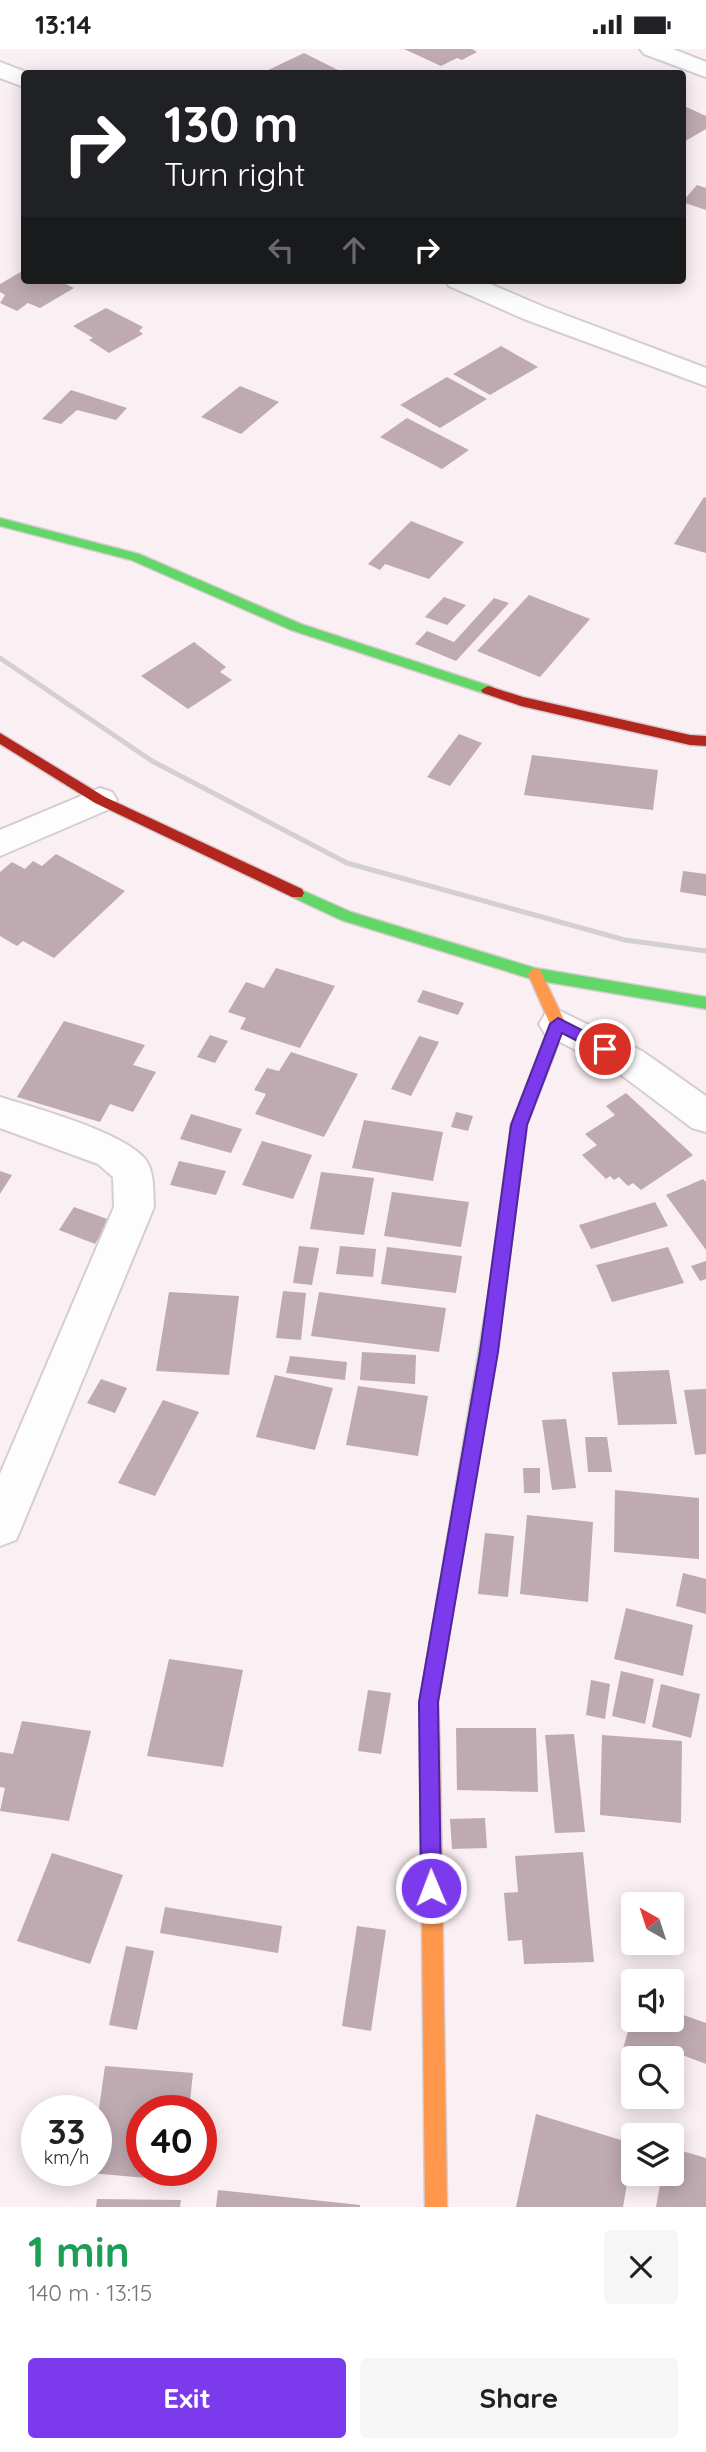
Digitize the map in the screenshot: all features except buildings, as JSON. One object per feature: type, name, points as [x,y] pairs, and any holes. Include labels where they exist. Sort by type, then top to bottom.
[{"type":"street","points":[[652,49],[706,70]]},
{"type":"street","points":[[0,69],[21,79]]},
{"type":"street","points":[[467,284],[534,313],[706,378]]},
{"type":"street","points":[[0,522],[135,557],[296,627],[521,701],[690,740],[706,741]]},
{"type":"street","points":[[0,738],[100,800],[346,916],[535,974],[706,1003]]},
{"type":"street","points":[[0,844],[100,800]]},
{"type":"street","points":[[535,974],[558,1024],[629,1061],[706,1117]]},
{"type":"street","points":[[436,2207],[429,1702],[489,1352],[519,1125],[558,1024]]},
{"type":"street","points":[[0,1112],[112,1153],[132,1171],[134,1207],[0,1526]]},
{"type":"railway","points":[[0,658],[152,761],[347,863],[625,940],[706,951]]},
{"type":"traffic: fast","points":[[0,522],[135,557],[296,627],[488,690]]},
{"type":"traffic: fast","points":[[297,893],[346,916],[535,974],[706,1003]]},
{"type":"traffic: fast","points":[[430,1754],[429,1702],[497,1290]]},
{"type":"traffic: slow","points":[[497,1290],[519,1125],[558,1024],[535,974]]},
{"type":"traffic: slow","points":[[430,1754],[436,2207]]},
{"type":"traffic: jam","points":[[488,690],[521,701],[690,740],[706,741]]},
{"type":"traffic: jam","points":[[0,738],[100,800],[297,893]]},
{"type":"route","points":[[431,1888],[429,1702],[489,1352],[519,1125],[558,1024],[605,1049]]}]
